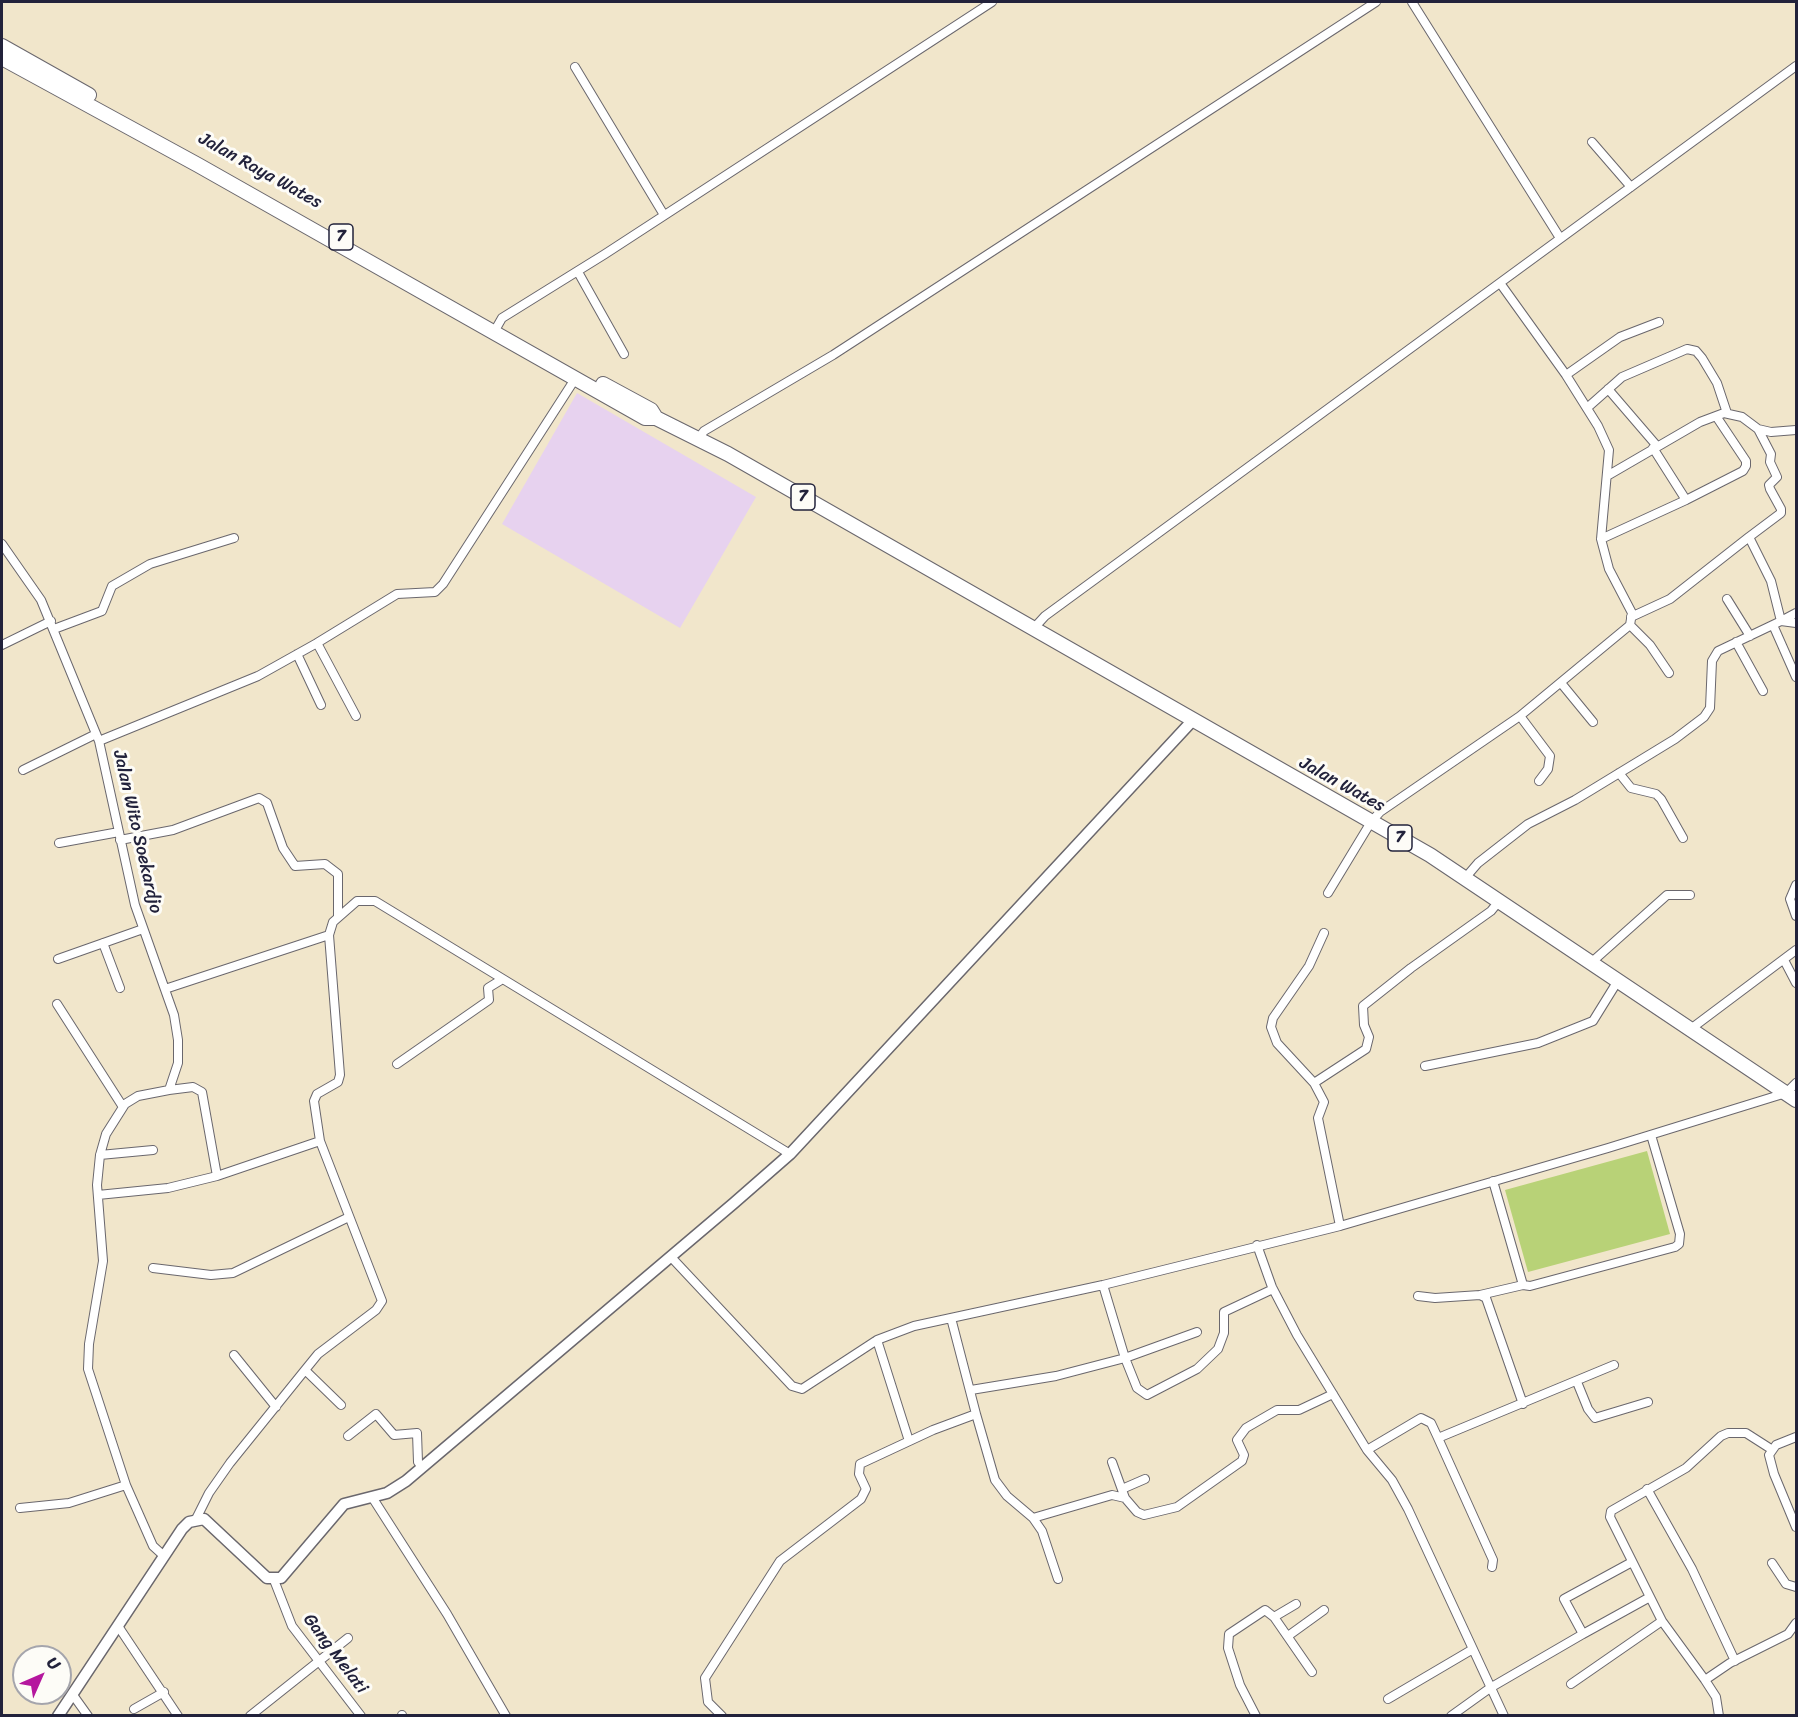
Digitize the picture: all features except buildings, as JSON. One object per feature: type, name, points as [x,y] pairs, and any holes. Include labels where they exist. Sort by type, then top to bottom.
[{"type":"highway","name":"Jalan Raya Wates","points":[[2,46],[21,63],[495,328],[651,410],[656,418]]},
{"type":"highway","name":"Jalan Raya Wates","points":[[2,58],[21,63]]},
{"type":"highway","name":"Jalan Raya Wates","points":[[495,328],[575,379],[645,418],[656,418],[698,439],[949,579]]},
{"type":"highway","name":"Jalan Wates","points":[[949,579],[1466,877],[1791,1096]]},
{"type":"street","points":[[495,328],[502,318],[578,272],[992,2]]},
{"type":"street","points":[[698,439],[704,431],[833,355],[1376,2]]},
{"type":"street","points":[[1412,2],[1560,238]]},
{"type":"street","points":[[1035,628],[1045,616],[1797,66]]},
{"type":"street","points":[[575,67],[664,215]]},
{"type":"street","points":[[1592,142],[1631,188]]},
{"type":"street","points":[[578,272],[624,354]]},
{"type":"street","points":[[1500,283],[1566,375],[1587,408],[1609,450],[1601,539],[1609,569],[1630,609],[1631,621],[1669,673]]},
{"type":"street","points":[[1566,375],[1620,337],[1659,322]]},
{"type":"street","points":[[1587,408],[1608,389],[1638,368],[1692,349],[1702,358],[1717,383],[1727,413]]},
{"type":"street","points":[[23,770],[97,738],[258,676],[398,594],[435,592],[443,584],[575,379]]},
{"type":"street","points":[[1608,389],[1655,447],[1686,500]]},
{"type":"street","points":[[1607,476],[1655,447],[1716,416],[1727,413],[1742,417],[1758,429],[1771,432],[1797,430]]},
{"type":"street","points":[[1601,539],[1743,471],[1746,461],[1716,416]]},
{"type":"street","points":[[1328,893],[1371,822],[1389,805],[1520,716],[1631,621],[1670,599],[1779,516],[1781,509],[1769,485],[1777,477],[1770,462],[1771,454],[1758,429]]},
{"type":"street","points":[[1749,537],[1771,581],[1777,623],[1797,677]]},
{"type":"street","points":[[2,645],[52,625],[95,615],[102,611],[109,592],[116,582],[150,564],[234,538]]},
{"type":"street","name":"Jalan Wito Soekardjo","points":[[2,544],[41,600],[97,738],[135,905],[174,1015],[178,1040],[178,1063],[169,1090]]},
{"type":"street","points":[[1727,598],[1750,636]]},
{"type":"street","points":[[1466,877],[1478,863],[1528,824],[1619,773],[1704,717],[1710,708],[1714,655],[1797,613]]},
{"type":"street","points":[[1777,623],[1797,623]]},
{"type":"street","points":[[1736,642],[1763,691]]},
{"type":"street","points":[[317,643],[356,716]]},
{"type":"street","points":[[297,654],[321,705]]},
{"type":"street","points":[[1561,683],[1593,722]]},
{"type":"street","points":[[1520,716],[1550,756],[1548,769],[1539,781]]},
{"type":"street","points":[[58,1716],[182,1528],[196,1519],[204,1519],[212,1524],[267,1578],[274,1580],[288,1573],[326,1523],[344,1504],[396,1489],[790,1154],[1193,720]]},
{"type":"street","points":[[1619,773],[1631,788],[1656,794],[1661,799],[1683,838]]},
{"type":"street","points":[[59,843],[173,830],[260,798],[267,803],[283,848],[294,866],[325,864],[338,874],[338,917]]},
{"type":"street","points":[[1797,885],[1790,899],[1797,916]]},
{"type":"street","points":[[1593,962],[1667,895],[1690,895]]},
{"type":"street","points":[[196,1519],[208,1492],[318,1354],[381,1304],[320,1141],[314,1098],[338,1082],[340,1075],[329,935],[333,922],[357,901],[365,899],[375,901],[501,980],[594,1033],[790,1154]]},
{"type":"street","points":[[1314,1083],[1366,1049],[1369,1037],[1364,1025],[1364,1006],[1411,968],[1491,912],[1500,900]]},
{"type":"street","points":[[58,959],[143,929]]},
{"type":"street","points":[[1324,933],[1310,966],[1273,1018],[1270,1027],[1277,1043],[1314,1083],[1324,1102],[1318,1118],[1340,1226]]},
{"type":"street","points":[[165,989],[329,935]]},
{"type":"street","points":[[103,943],[120,988]]},
{"type":"street","points":[[1692,1028],[1797,950]]},
{"type":"street","points":[[1784,960],[1797,982]]},
{"type":"street","points":[[1425,1066],[1538,1043],[1593,1021],[1619,979]]},
{"type":"street","points":[[397,1064],[489,1000],[490,986],[501,980]]},
{"type":"street","points":[[57,1004],[123,1107]]},
{"type":"street","points":[[671,1257],[797,1389],[812,1385],[877,1340],[914,1326],[1103,1285],[1340,1226],[1651,1134],[1791,1096],[1797,1083]]},
{"type":"street","points":[[164,1556],[153,1546],[126,1485],[88,1369],[89,1344],[103,1261],[98,1195],[100,1155],[106,1134],[123,1107],[138,1096],[194,1087],[202,1092],[217,1176]]},
{"type":"street","points":[[1418,1296],[1436,1298],[1480,1295],[1523,1285],[1530,1286],[1675,1247],[1679,1244],[1680,1234],[1651,1134]]},
{"type":"street","points":[[98,1195],[168,1188],[217,1176],[320,1141]]},
{"type":"street","points":[[100,1155],[153,1150]]},
{"type":"street","points":[[1493,1181],[1523,1285]]},
{"type":"street","points":[[153,1268],[211,1275],[233,1273],[349,1217]]},
{"type":"street","points":[[1257,1245],[1273,1289],[1297,1335],[1367,1450],[1392,1480],[1408,1509],[1504,1716]]},
{"type":"street","points":[[1103,1285],[1125,1358],[1137,1388],[1147,1395],[1197,1369],[1218,1349],[1224,1333],[1224,1312],[1273,1289]]},
{"type":"street","points":[[1480,1295],[1489,1304],[1523,1404]]},
{"type":"street","points":[[951,1318],[995,1480],[1007,1496],[1033,1518],[1042,1532],[1058,1579]]},
{"type":"street","points":[[971,1390],[1056,1376],[1125,1358],[1197,1332]]},
{"type":"street","points":[[877,1340],[909,1441]]},
{"type":"street","points":[[234,1355],[276,1407]]},
{"type":"street","points":[[1438,1438],[1614,1365]]},
{"type":"street","points":[[305,1370],[341,1405]]},
{"type":"street","points":[[1577,1382],[1588,1409],[1595,1418],[1648,1402]]},
{"type":"street","points":[[1112,1462],[1124,1493],[1137,1512],[1144,1515],[1177,1507],[1242,1461],[1244,1455],[1237,1440],[1246,1428],[1277,1410],[1299,1410],[1333,1394]]},
{"type":"street","points":[[348,1436],[376,1414],[394,1435],[417,1433],[418,1462],[425,1465]]},
{"type":"street","points":[[722,1716],[708,1702],[705,1678],[780,1561],[861,1499],[866,1489],[858,1474],[860,1464],[976,1414]]},
{"type":"street","points":[[1367,1450],[1421,1418],[1431,1423],[1493,1560],[1492,1567]]},
{"type":"street","points":[[1719,1716],[1716,1697],[1662,1621],[1610,1517],[1611,1511],[1686,1468],[1721,1436],[1728,1433],[1746,1433],[1771,1449]]},
{"type":"street","points":[[1797,1437],[1771,1449],[1769,1455],[1774,1474],[1797,1527]]},
{"type":"street","points":[[1033,1518],[1124,1493],[1145,1479]]},
{"type":"street","points":[[20,1508],[69,1503],[126,1485]]},
{"type":"street","points":[[1647,1489],[1692,1569],[1735,1661]]},
{"type":"street","points":[[372,1497],[447,1614],[506,1716]]},
{"type":"street","points":[[1583,1634],[1564,1599],[1632,1562]]},
{"type":"street","points":[[1772,1563],[1786,1584],[1797,1587]]},
{"type":"street","name":"Gang Melati","points":[[274,1580],[292,1626],[359,1715]]},
{"type":"street","points":[[1451,1716],[1490,1688],[1650,1597]]},
{"type":"street","points":[[1274,1617],[1296,1604]]},
{"type":"street","points":[[1256,1716],[1240,1685],[1227,1639],[1232,1630],[1266,1610],[1274,1617],[1312,1672]]},
{"type":"street","points":[[1288,1636],[1324,1610]]},
{"type":"street","points":[[1571,1684],[1662,1621]]},
{"type":"street","points":[[1705,1680],[1735,1661],[1788,1634],[1797,1623]]},
{"type":"street","points":[[118,1626],[178,1716]]},
{"type":"street","points":[[250,1716],[348,1638]]},
{"type":"street","points":[[1388,1699],[1473,1649]]},
{"type":"street","points":[[134,1709],[164,1692]]},
{"type":"street","points":[[73,1695],[88,1716]]},
{"type":"shaded area","points":[[577,393],[756,497],[680,628],[502,524]]},
{"type":"green space","points":[[1647,1151],[1670,1234],[1528,1272],[1505,1190]]}]
